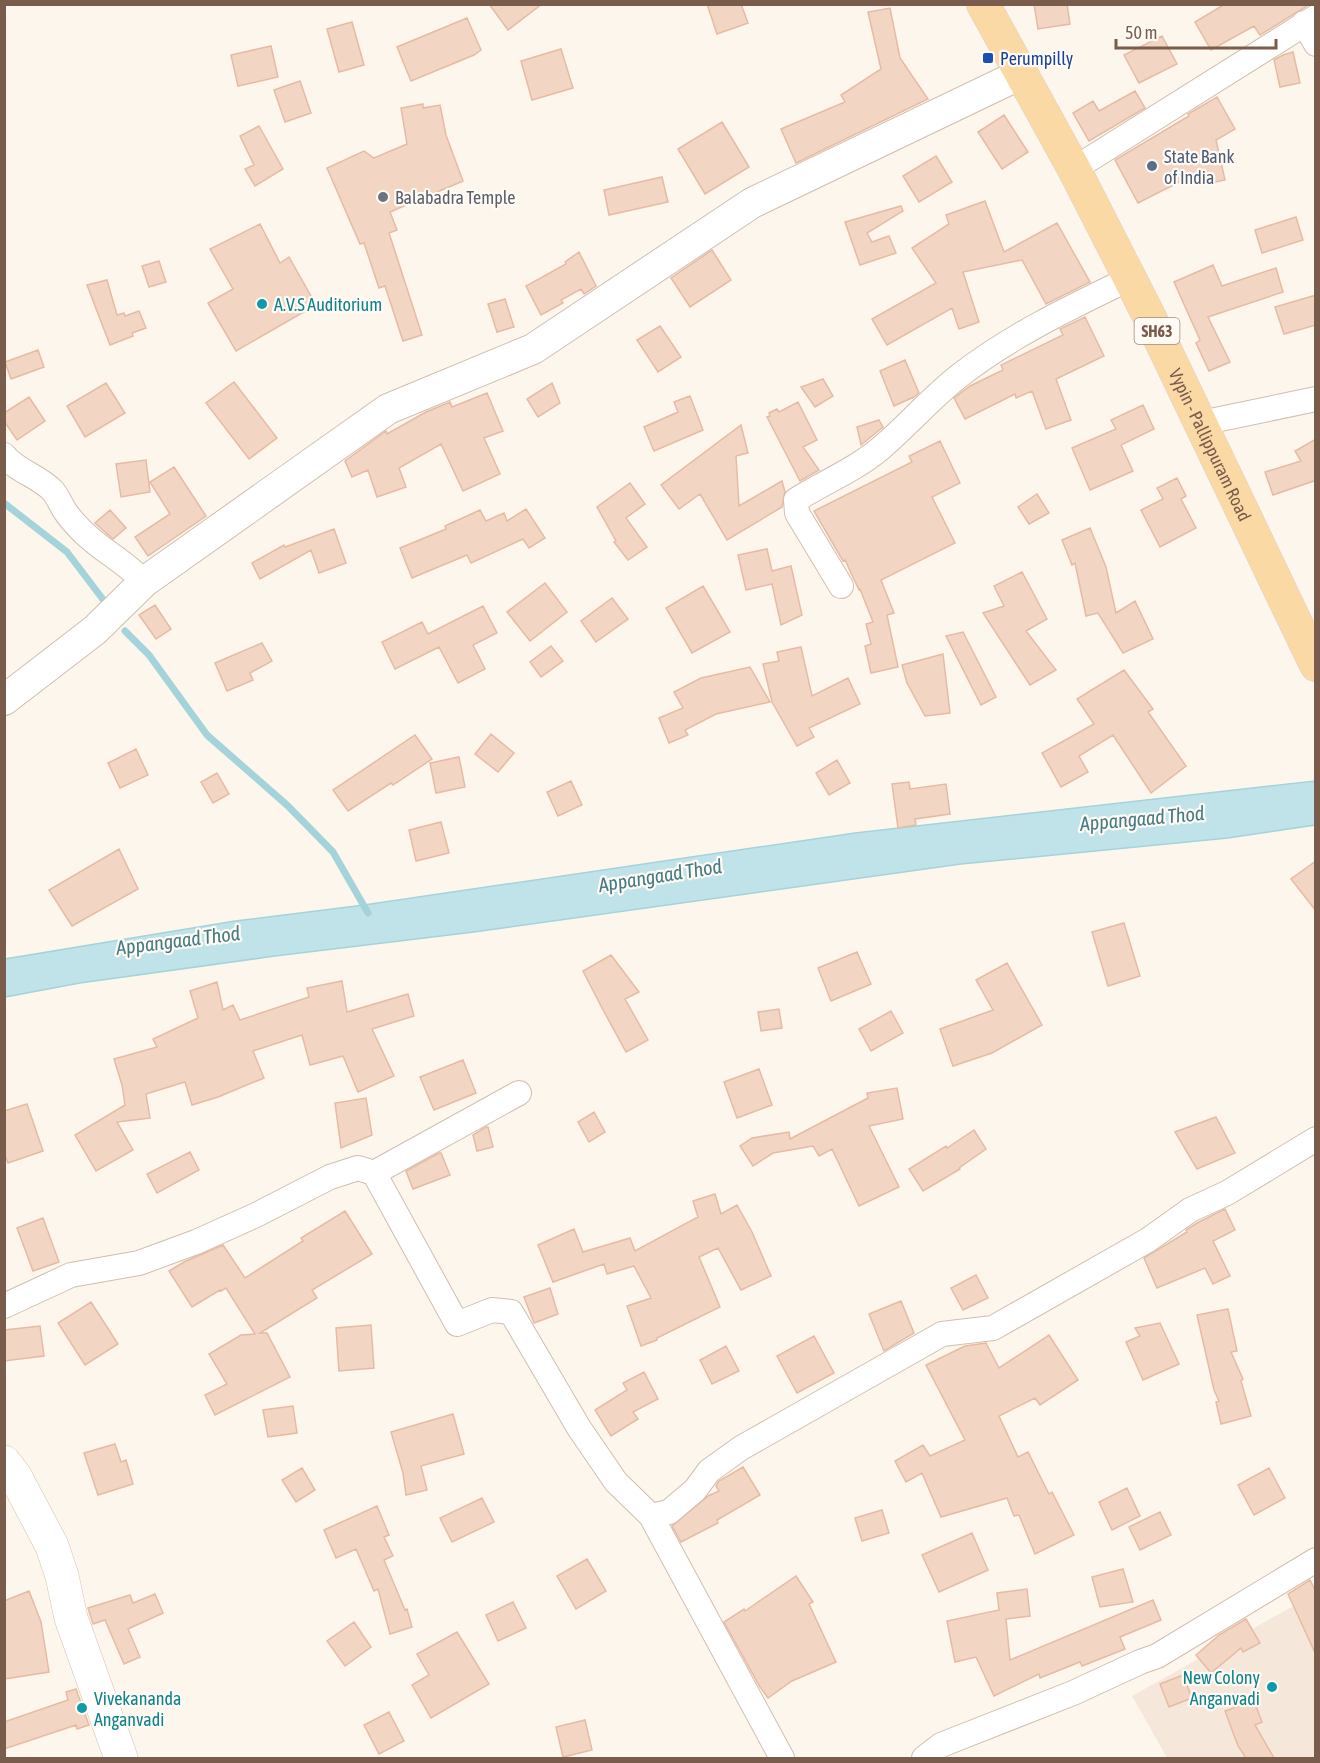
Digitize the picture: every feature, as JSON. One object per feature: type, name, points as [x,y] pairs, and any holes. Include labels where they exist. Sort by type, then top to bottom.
[{"type":"main road","name":"Vypin - Pallippuram Road","points":[[984,4],[1074,169],[1149,316],[1316,665]]},
{"type":"main road","points":[[8,1474],[52,1546],[62,1576],[71,1618],[121,1758]]},
{"type":"street","points":[[1074,169],[1312,28]]},
{"type":"street","points":[[4,700],[95,630],[144,582],[388,409],[533,349],[752,204],[1021,74]]},
{"type":"street","points":[[841,586],[796,513],[796,500],[868,458],[959,376],[992,353],[1066,309],[1129,279]]},
{"type":"street","points":[[1201,423],[1316,399]]},
{"type":"street","points":[[4,455],[9,462],[33,476],[53,492],[81,531],[98,546],[130,567],[144,582]]},
{"type":"street","points":[[374,1173],[519,1093]]},
{"type":"street","points":[[651,1516],[669,1512],[695,1490],[709,1471],[741,1448],[942,1334],[993,1328],[1148,1240],[1190,1210],[1227,1192],[1316,1139]]},
{"type":"street","points":[[4,1306],[71,1275],[139,1263],[196,1242],[256,1215],[330,1177],[358,1168],[374,1173],[457,1324],[492,1310],[511,1312],[579,1428],[616,1482],[651,1516],[782,1758]]},
{"type":"street","points":[[924,1758],[941,1745],[1072,1693],[1157,1656],[1316,1560]]},
{"type":"shaded area","points":[[1315,1594],[1315,1758],[1167,1758],[1132,1696]]},
{"type":"water","name":"Appangaad Thod","points":[[1315,781],[1315,825],[1228,838],[961,864],[474,932],[80,983],[5,997],[5,959],[235,921],[364,905],[855,833]]},
{"type":"building","points":[[489,4],[542,4],[508,30]]},
{"type":"building","points":[[707,4],[741,4],[748,23],[717,34]]},
{"type":"building","points":[[1034,4],[1067,4],[1070,24],[1038,29]]},
{"type":"building","points":[[1225,4],[1310,4],[1260,35],[1254,26],[1211,50],[1195,22]]},
{"type":"building","points":[[890,8],[900,58],[928,99],[796,163],[781,129],[845,102],[841,95],[881,69],[868,12]]},
{"type":"building","points":[[467,18],[481,50],[411,81],[397,47]]},
{"type":"building","points":[[352,22],[364,65],[339,72],[327,29]]},
{"type":"building","points":[[1162,36],[1177,64],[1139,83],[1124,55]]},
{"type":"building","points":[[271,46],[278,77],[238,86],[231,55]]},
{"type":"building","points":[[561,49],[573,88],[532,100],[521,61]]},
{"type":"building","points":[[1293,52],[1300,83],[1280,87],[1274,60]]},
{"type":"building","points":[[300,81],[311,113],[285,122],[274,90]]},
{"type":"building","points":[[1135,91],[1145,108],[1089,141],[1073,113],[1093,101],[1099,111]]},
{"type":"building","points":[[1217,97],[1235,129],[1216,140],[1225,180],[1200,185],[1197,173],[1138,203],[1115,160]]},
{"type":"building","name":"Balabadra Temple","points":[[423,104],[423,108],[440,105],[446,135],[463,181],[390,212],[397,230],[389,233],[422,335],[403,341],[385,286],[379,288],[364,243],[360,244],[327,168],[364,151],[374,158],[407,144],[401,108]]},
{"type":"building","points":[[1004,115],[1028,152],[1002,169],[978,132]]},
{"type":"building","points":[[722,122],[749,167],[705,194],[678,149]]},
{"type":"building","points":[[259,126],[283,169],[255,186],[245,169],[254,165],[240,136]]},
{"type":"building","points":[[936,156],[952,182],[919,202],[903,176]]},
{"type":"building","points":[[662,177],[668,202],[609,215],[604,190]]},
{"type":"building","points":[[985,201],[1004,252],[1057,223],[1090,282],[1046,304],[1022,260],[963,272],[979,322],[959,329],[952,308],[887,345],[872,319],[936,283],[912,248],[949,224],[946,215]]},
{"type":"building","points":[[901,206],[903,211],[867,233],[872,242],[889,236],[896,253],[860,265],[845,222]]},
{"type":"building","points":[[1296,217],[1303,240],[1262,253],[1255,230]]},
{"type":"building","name":"A.V.S Auditorium","points":[[260,224],[280,263],[289,257],[316,305],[236,351],[208,303],[233,289],[210,249]]},
{"type":"building","points":[[712,250],[731,280],[690,307],[671,278]]},
{"type":"building","points":[[579,252],[596,286],[584,294],[581,289],[561,300],[563,303],[541,315],[526,286],[566,264],[565,262]]},
{"type":"building","points":[[159,261],[166,282],[149,287],[142,266]]},
{"type":"building","points":[[1213,265],[1222,286],[1276,268],[1283,292],[1208,317],[1230,362],[1209,371],[1196,343],[1200,340],[1174,282]]},
{"type":"building","points":[[107,280],[117,315],[124,313],[125,316],[139,311],[146,328],[110,345],[87,285]]},
{"type":"building","points":[[1316,295],[1316,325],[1284,334],[1275,307]]},
{"type":"building","points":[[505,299],[514,327],[497,332],[488,304]]},
{"type":"building","points":[[1085,317],[1104,356],[1056,379],[1071,420],[1046,429],[1032,391],[1016,398],[1015,394],[965,419],[954,398],[970,386],[1003,370],[1001,365],[1063,335],[1060,329]]},
{"type":"building","points":[[660,326],[681,357],[658,372],[637,340]]},
{"type":"building","points":[[38,350],[44,367],[11,379],[5,362]]},
{"type":"building","points":[[905,360],[919,393],[894,406],[880,371]]},
{"type":"building","points":[[823,379],[833,396],[815,407],[801,387]]},
{"type":"building","points":[[234,382],[277,438],[249,459],[206,403]]},
{"type":"building","points":[[106,383],[125,413],[85,437],[67,406]]},
{"type":"building","points":[[552,383],[560,403],[538,417],[527,399]]},
{"type":"building","points":[[487,393],[503,431],[484,438],[500,474],[463,491],[441,444],[399,468],[406,487],[377,497],[368,470],[352,477],[345,461],[386,431],[387,434],[426,412],[450,402],[452,407]]},
{"type":"building","points":[[690,396],[703,430],[654,451],[644,427],[678,412],[674,402]]},
{"type":"building","points":[[29,397],[45,421],[17,440],[4,421],[4,413]]},
{"type":"building","points":[[798,402],[817,440],[803,447],[819,470],[800,481],[767,417],[770,416],[769,413],[777,409],[779,412]]},
{"type":"building","points":[[1143,405],[1154,429],[1121,445],[1133,471],[1090,490],[1072,448],[1116,429],[1111,420]]},
{"type":"building","points":[[879,420],[883,427],[861,445],[857,427]]},
{"type":"building","points":[[741,425],[748,453],[736,456],[739,506],[782,481],[785,492],[782,507],[727,540],[700,494],[679,509],[661,485]]},
{"type":"building","points":[[1316,439],[1316,484],[1314,481],[1273,495],[1265,472],[1301,461],[1295,451]]},
{"type":"building","points":[[940,441],[960,483],[932,497],[955,543],[881,580],[894,613],[887,615],[898,667],[871,673],[865,646],[871,644],[866,624],[873,622],[845,560],[843,561],[814,511],[912,462],[909,456]]},
{"type":"building","points":[[146,460],[150,492],[121,497],[116,464]]},
{"type":"building","points":[[174,467],[206,516],[148,556],[135,537],[170,514],[150,482]]},
{"type":"building","points":[[1177,478],[1186,496],[1181,499],[1196,528],[1160,547],[1141,510],[1163,499],[1157,488]]},
{"type":"building","points":[[630,483],[645,504],[626,518],[647,547],[628,560],[614,542],[616,541],[597,507]]},
{"type":"building","points":[[1037,494],[1049,513],[1029,524],[1018,507]]},
{"type":"building","points":[[526,509],[545,538],[529,548],[523,539],[471,563],[467,555],[412,578],[400,548],[446,529],[445,526],[480,510],[486,521],[504,513],[507,521]]},
{"type":"building","points":[[110,510],[126,528],[113,539],[95,523]]},
{"type":"building","points":[[1090,528],[1106,567],[1116,613],[1135,601],[1153,639],[1123,653],[1098,613],[1086,616],[1075,563],[1072,565],[1062,540]]},
{"type":"building","points":[[334,529],[346,563],[319,573],[311,550],[260,579],[252,563],[284,545],[285,547]]},
{"type":"building","points":[[767,549],[772,571],[791,566],[802,615],[781,625],[772,584],[746,590],[738,555]]},
{"type":"building","points":[[1022,572],[1047,619],[1026,631],[1056,670],[1030,685],[983,613],[1004,606],[994,586]]},
{"type":"building","points":[[545,583],[567,612],[530,641],[507,612]]},
{"type":"building","points":[[703,586],[730,632],[692,653],[666,608]]},
{"type":"building","points":[[612,598],[628,619],[596,642],[581,621]]},
{"type":"building","points":[[155,605],[171,629],[156,639],[139,615]]},
{"type":"building","points":[[483,606],[497,633],[473,645],[485,669],[458,683],[439,647],[395,669],[382,642],[422,622],[428,634]]},
{"type":"building","points":[[963,632],[996,697],[981,705],[946,636]]},
{"type":"building","points":[[262,643],[272,661],[250,673],[253,680],[227,691],[215,663]]},
{"type":"building","points":[[551,646],[563,661],[541,677],[530,662]]},
{"type":"building","points":[[801,647],[812,696],[848,678],[860,704],[809,728],[814,737],[797,746],[772,702],[763,664],[779,661],[777,652]]},
{"type":"building","points":[[943,654],[950,713],[925,716],[907,683],[902,665]]},
{"type":"building","points":[[750,667],[770,702],[716,714],[685,730],[688,735],[669,743],[659,718],[683,708],[674,692],[701,678]]},
{"type":"building","points":[[1124,670],[1153,709],[1148,712],[1186,766],[1151,793],[1113,735],[1079,756],[1088,772],[1061,787],[1042,753],[1094,724],[1077,699]]},
{"type":"building","points":[[491,734],[514,753],[498,772],[475,754]]},
{"type":"building","points":[[415,735],[432,759],[348,811],[333,790]]},
{"type":"building","points":[[136,749],[148,775],[120,788],[108,763]]},
{"type":"building","points":[[459,757],[465,787],[436,793],[430,763]]},
{"type":"building","points":[[837,760],[850,783],[829,795],[816,773]]},
{"type":"building","points":[[217,773],[229,794],[213,803],[201,782]]},
{"type":"building","points":[[571,781],[582,805],[558,816],[547,792]]},
{"type":"building","points":[[909,782],[910,789],[946,784],[950,814],[915,819],[916,825],[898,828],[892,784]]},
{"type":"building","points":[[441,822],[449,853],[416,861],[409,830]]},
{"type":"building","points":[[119,849],[138,889],[72,926],[49,890]]},
{"type":"building","points":[[1316,861],[1316,911],[1291,879]]},
{"type":"building","points":[[1124,923],[1140,976],[1108,986],[1092,932]]},
{"type":"building","points":[[857,952],[871,984],[831,1001],[818,968]]},
{"type":"building","points":[[611,955],[639,992],[625,999],[648,1040],[626,1052],[583,971]]},
{"type":"building","points":[[1007,963],[1042,1025],[992,1053],[953,1066],[940,1029],[993,1010],[976,980]]},
{"type":"building","points":[[342,981],[347,1012],[408,994],[414,1016],[372,1029],[394,1076],[358,1092],[343,1056],[310,1065],[302,1035],[253,1051],[264,1078],[218,1097],[192,1105],[185,1082],[146,1094],[150,1118],[117,1122],[133,1150],[96,1171],[75,1135],[125,1105],[114,1059],[157,1047],[153,1039],[198,1018],[190,991],[217,982],[223,1010],[233,1005],[240,1020],[309,997],[307,988]]},
{"type":"building","points":[[779,1009],[782,1028],[761,1031],[758,1012]]},
{"type":"building","points":[[891,1011],[903,1033],[871,1051],[859,1029]]},
{"type":"building","points":[[463,1060],[476,1093],[434,1110],[420,1077]]},
{"type":"building","points":[[759,1069],[772,1105],[737,1118],[724,1082]]},
{"type":"building","points":[[897,1088],[903,1119],[869,1126],[899,1187],[859,1206],[832,1149],[819,1156],[813,1146],[773,1153],[753,1166],[740,1146],[752,1138],[789,1132],[790,1139],[868,1098],[867,1093]]},
{"type":"building","points":[[366,1098],[372,1135],[341,1148],[335,1103]]},
{"type":"building","points":[[27,1104],[43,1151],[8,1163],[4,1152],[4,1111]]},
{"type":"building","points":[[594,1112],[605,1132],[589,1142],[578,1122]]},
{"type":"building","points":[[1216,1117],[1235,1153],[1197,1169],[1175,1132]]},
{"type":"building","points":[[488,1127],[493,1147],[477,1151],[473,1135]]},
{"type":"building","points":[[974,1130],[986,1149],[960,1169],[923,1191],[909,1169]]},
{"type":"building","points":[[190,1152],[199,1170],[157,1193],[147,1174]]},
{"type":"building","points":[[439,1153],[450,1175],[413,1189],[406,1171]]},
{"type":"building","points":[[715,1194],[721,1214],[737,1205],[752,1232],[771,1276],[741,1290],[718,1248],[699,1257],[720,1307],[641,1346],[627,1306],[651,1298],[634,1266],[607,1274],[604,1264],[553,1282],[538,1245],[574,1229],[583,1252],[630,1238],[635,1251],[698,1217],[693,1201]]},
{"type":"building","points":[[1225,1209],[1235,1230],[1213,1241],[1230,1276],[1213,1284],[1205,1268],[1157,1288],[1144,1258],[1187,1232],[1186,1230],[1197,1223]]},
{"type":"building","points":[[345,1211],[372,1254],[312,1290],[317,1298],[260,1333],[267,1333],[290,1377],[215,1415],[205,1395],[227,1384],[209,1354],[241,1335],[255,1334],[226,1288],[192,1307],[169,1271],[223,1245],[245,1278],[303,1241],[301,1238]]},
{"type":"building","points":[[43,1218],[59,1262],[33,1271],[17,1228]]},
{"type":"building","points":[[976,1275],[988,1298],[963,1310],[951,1288]]},
{"type":"building","points":[[550,1288],[558,1314],[534,1323],[524,1297]]},
{"type":"building","points":[[901,1301],[914,1333],[884,1351],[869,1314]]},
{"type":"building","points":[[91,1302],[118,1344],[85,1365],[58,1323]]},
{"type":"building","points":[[1228,1309],[1237,1351],[1231,1352],[1243,1379],[1241,1381],[1251,1416],[1221,1424],[1216,1402],[1219,1401],[1214,1390],[1197,1315]]},
{"type":"building","points":[[1160,1323],[1179,1364],[1143,1380],[1126,1342],[1140,1336],[1135,1328]]},
{"type":"building","points":[[371,1325],[374,1368],[339,1371],[336,1328]]},
{"type":"building","points":[[40,1326],[44,1356],[4,1361],[4,1330]]},
{"type":"building","points":[[1049,1335],[1078,1380],[1040,1405],[1035,1398],[999,1416],[1018,1457],[1028,1452],[1049,1494],[1052,1492],[1074,1535],[1035,1554],[1019,1515],[1014,1516],[1007,1498],[941,1517],[922,1473],[906,1482],[895,1461],[923,1445],[930,1456],[965,1440],[926,1365],[965,1346],[986,1343],[999,1368]]},
{"type":"building","points":[[814,1336],[834,1373],[797,1393],[777,1356]]},
{"type":"building","points":[[726,1346],[739,1371],[712,1384],[700,1360]]},
{"type":"building","points":[[644,1372],[658,1399],[633,1412],[638,1419],[611,1436],[595,1410],[627,1390],[623,1383]]},
{"type":"building","points":[[293,1406],[297,1433],[268,1437],[263,1410]]},
{"type":"building","points":[[453,1414],[464,1454],[421,1466],[427,1490],[406,1495],[403,1473],[391,1432]]},
{"type":"building","points":[[115,1444],[121,1462],[126,1460],[133,1484],[98,1495],[84,1453]]},
{"type":"building","points":[[743,1467],[760,1495],[717,1520],[718,1523],[681,1542],[672,1526],[708,1496],[719,1491],[716,1486],[719,1481]]},
{"type":"building","points":[[302,1468],[315,1490],[296,1502],[282,1480]]},
{"type":"building","points":[[1269,1468],[1285,1498],[1254,1515],[1238,1485]]},
{"type":"building","points":[[1127,1488],[1140,1516],[1112,1530],[1099,1502]]},
{"type":"building","points":[[482,1498],[494,1522],[452,1542],[440,1518]]},
{"type":"building","points":[[377,1506],[389,1535],[384,1537],[393,1556],[384,1560],[405,1610],[407,1609],[412,1627],[390,1634],[378,1589],[374,1591],[356,1549],[336,1558],[324,1530]]},
{"type":"building","points":[[882,1510],[889,1533],[862,1541],[855,1518]]},
{"type":"building","points":[[1160,1512],[1171,1535],[1140,1550],[1129,1527]]},
{"type":"building","points":[[972,1533],[988,1570],[939,1592],[922,1555]]},
{"type":"building","points":[[587,1559],[606,1591],[576,1609],[557,1576]]},
{"type":"building","points":[[1123,1569],[1133,1602],[1100,1607],[1092,1577]]},
{"type":"building","points":[[796,1576],[813,1602],[809,1604],[836,1662],[792,1681],[768,1698],[724,1622],[744,1609],[745,1611]]},
{"type":"building","points":[[1310,1580],[1316,1592],[1316,1655],[1288,1594]]},
{"type":"building","points":[[1027,1589],[1030,1616],[1006,1619],[1010,1660],[1153,1600],[1161,1620],[1120,1637],[1125,1649],[1082,1666],[1080,1662],[1040,1678],[1039,1674],[994,1696],[976,1657],[955,1662],[947,1621],[999,1610],[997,1593]]},
{"type":"building","points":[[29,1591],[41,1622],[49,1672],[4,1679],[4,1601]]},
{"type":"building","points":[[155,1594],[163,1613],[128,1629],[140,1657],[124,1664],[105,1620],[93,1624],[88,1608],[130,1595],[133,1603]]},
{"type":"building","points":[[513,1602],[526,1628],[498,1641],[486,1615]]},
{"type":"building","points":[[1246,1619],[1260,1643],[1243,1652],[1241,1648],[1211,1673],[1196,1655],[1219,1635]]},
{"type":"building","points":[[354,1622],[371,1647],[345,1666],[327,1641]]},
{"type":"building","points":[[457,1632],[489,1684],[431,1718],[412,1685],[429,1675],[417,1654]]},
{"type":"building","points":[[1183,1675],[1192,1698],[1169,1707],[1160,1684]]},
{"type":"building","points":[[76,1689],[89,1725],[77,1729],[76,1725],[4,1749],[4,1722],[68,1700],[66,1692]]},
{"type":"building","points":[[1254,1701],[1262,1722],[1255,1725],[1274,1758],[1246,1758],[1238,1746],[1225,1711]]},
{"type":"building","points":[[389,1712],[404,1741],[379,1754],[364,1725]]},
{"type":"building","points":[[585,1720],[592,1750],[563,1757],[556,1727]]},
{"type":"waterway","points":[[4,503],[67,552],[108,606]]},
{"type":"waterway","points":[[125,631],[149,655],[207,735],[288,806],[333,852],[368,913]]},
{"type":"place","name":"Perumpilly","points":[[988,58]]},
{"type":"place","name":"State Bank of India","points":[[1152,166]]},
{"type":"place","name":"Balabadra Temple","points":[[383,197]]},
{"type":"place","name":"A.V.S Auditorium","points":[[262,304]]},
{"type":"place","name":"New Colony Anganvadi","points":[[1272,1687]]},
{"type":"place","name":"Vivekananda Anganvadi","points":[[82,1708]]}]
